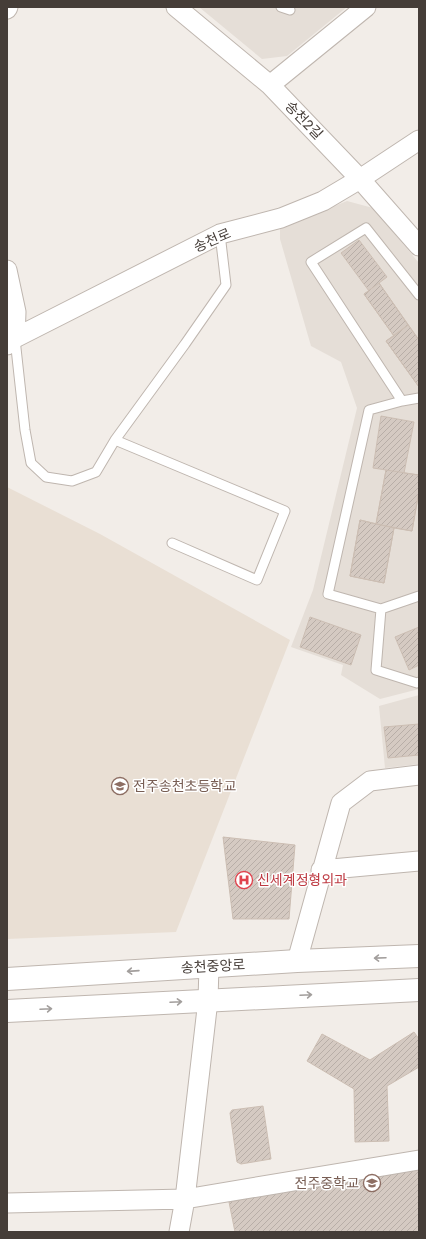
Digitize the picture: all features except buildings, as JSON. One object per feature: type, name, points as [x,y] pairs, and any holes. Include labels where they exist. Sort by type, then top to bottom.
[{"type":"street","name":"송천2길","points":[[176,7],[270,85],[360,179],[419,246]]},
{"type":"street","points":[[270,85],[366,7]]},
{"type":"street","name":"송천로","points":[[11,342],[220,234],[281,218],[323,201],[360,179],[419,140]]},
{"type":"street","points":[[7,270],[16,312],[11,342]]},
{"type":"street","points":[[298,961],[321,870],[341,803],[370,781],[419,775]]},
{"type":"street","points":[[321,870],[419,861]]},
{"type":"street","name":"송천중앙로","points":[[7,979],[298,961],[419,956]]},
{"type":"street","points":[[179,1232],[185,1199],[208,1000],[209,966]]},
{"type":"street","points":[[7,1011],[419,990]]},
{"type":"street","points":[[7,1203],[185,1199],[419,1160]]},
{"type":"lane","points":[[402,401],[311,262],[366,228],[419,295]]},
{"type":"lane","points":[[11,342],[31,463],[46,477],[72,481],[96,472],[115,440],[226,285],[220,234]]},
{"type":"lane","points":[[418,594],[380,609],[328,594],[369,410],[419,398]]},
{"type":"lane","points":[[115,440],[285,511],[257,580],[172,543]]},
{"type":"lane","points":[[380,609],[376,670],[417,683],[419,682]]},
{"type":"shaded area","points":[[199,7],[347,7],[287,56],[262,59]]},
{"type":"shaded area","points":[[347,201],[373,208],[419,263],[419,689],[380,699],[341,675],[343,665],[291,647],[313,590],[357,408],[341,362],[311,346],[280,239],[280,228]]},
{"type":"shaded area","name":"전주송천초등학교","points":[[7,487],[100,534],[290,640],[176,932],[7,939]]},
{"type":"shaded area","points":[[419,695],[419,764],[385,768],[379,706]]},
{"type":"place","name":"전주송천초등학교","points":[[120,786]]},
{"type":"place","name":"신세계정형외과","points":[[244,880]]},
{"type":"place","name":"전주중학교","points":[[372,1183]]}]
